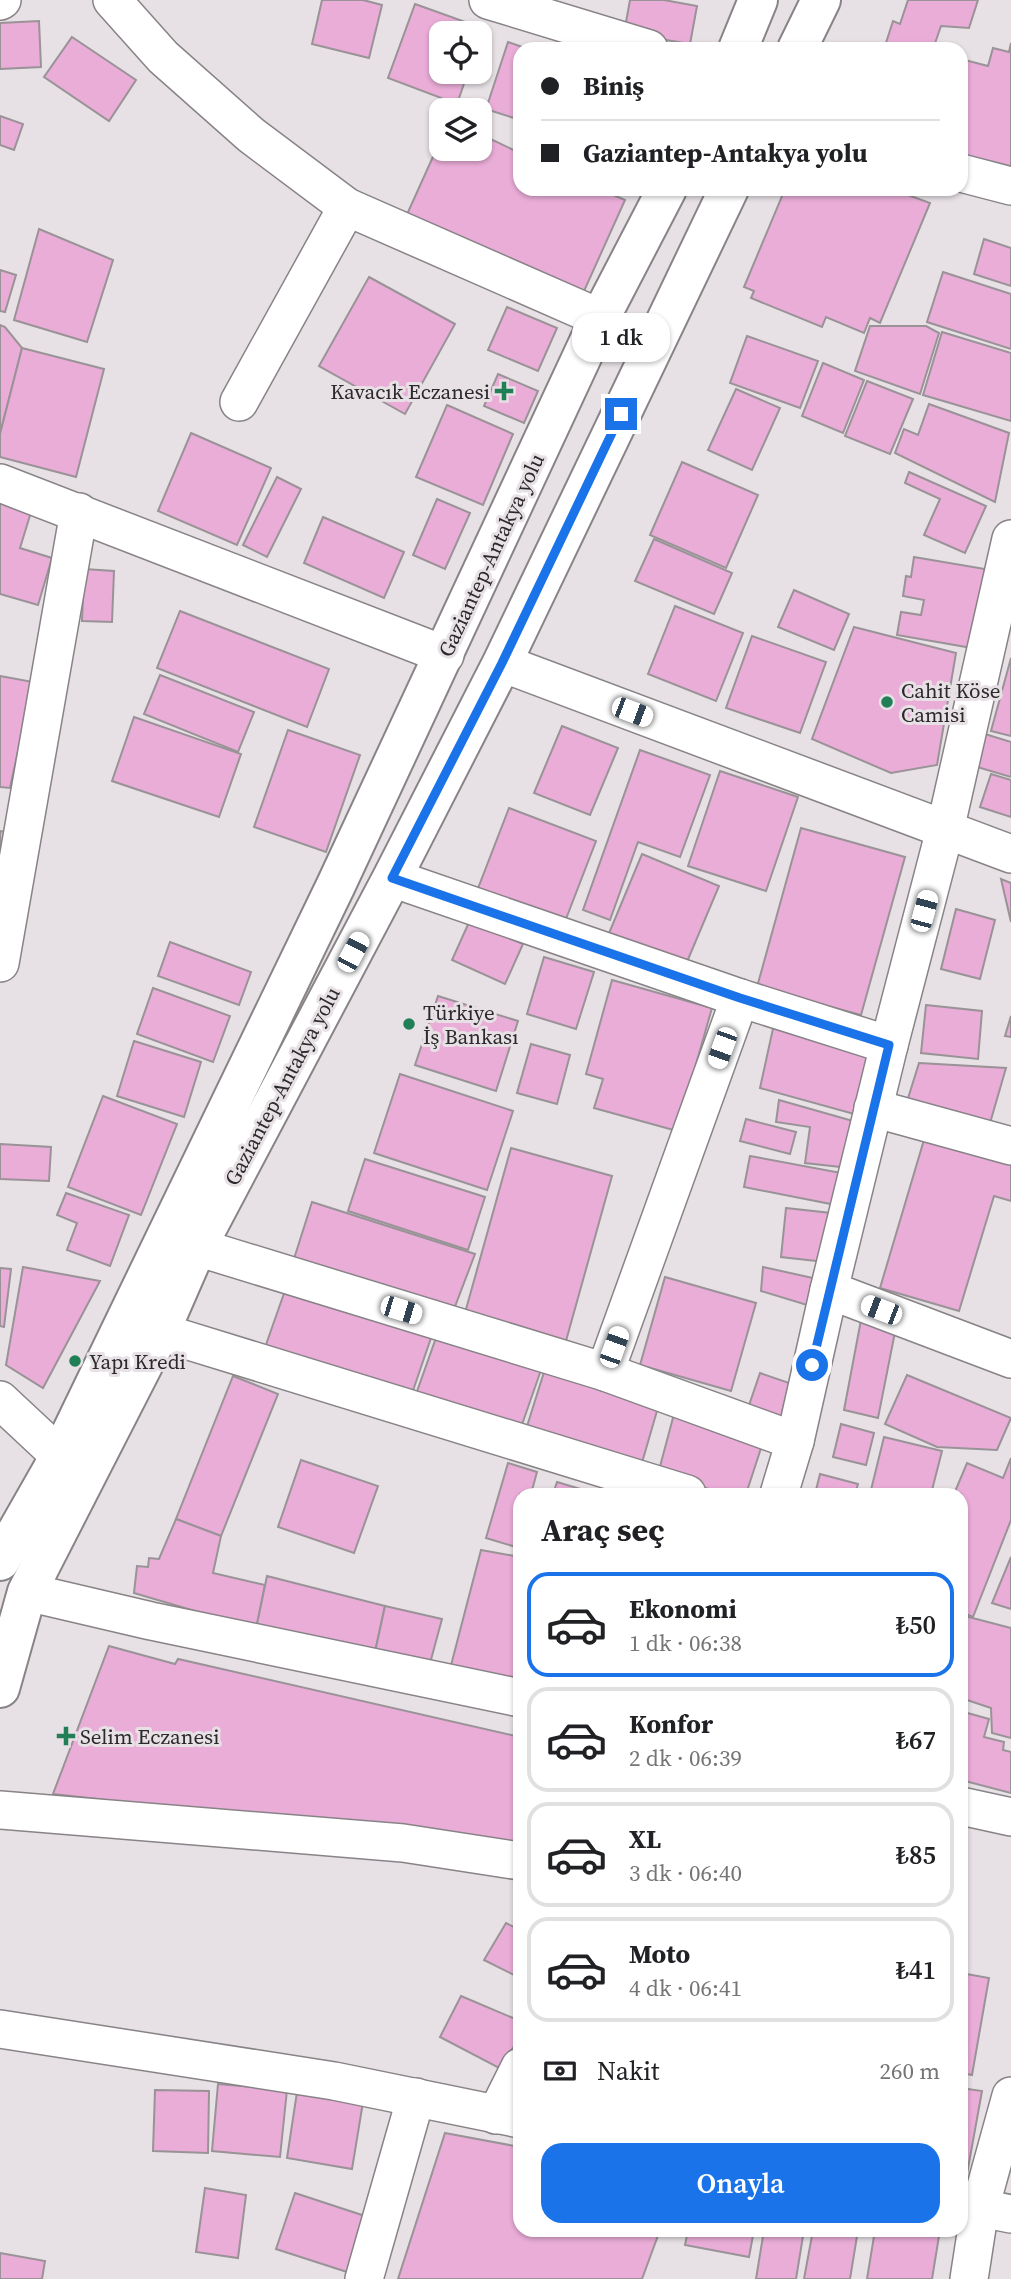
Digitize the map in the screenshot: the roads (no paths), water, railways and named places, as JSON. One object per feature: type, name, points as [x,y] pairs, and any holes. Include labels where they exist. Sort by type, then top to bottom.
[{"type":"main road","points":[[741,42],[758,0]]},
{"type":"main road","points":[[800,42],[821,0]]},
{"type":"main road","name":"Gaziantep-Antakya yolu","points":[[0,1561],[60,1455],[330,898],[600,318],[663,196]]},
{"type":"main road","name":"Gaziantep-Antakya yolu","points":[[0,1688],[27,1592],[160,1332],[197,1247],[502,663],[726,196]]},
{"type":"street","points":[[112,0],[163,57],[251,135],[347,206],[600,318]]},
{"type":"street","points":[[488,0],[626,42]]},
{"type":"street","points":[[968,175],[1011,186]]},
{"type":"street","points":[[239,402],[347,206]]},
{"type":"street","points":[[0,483],[445,655]]},
{"type":"street","points":[[0,963],[79,512]]},
{"type":"street","points":[[781,1488],[795,1441],[873,1108],[945,830],[1011,539]]},
{"type":"street","points":[[502,663],[1011,854]]},
{"type":"street","points":[[392,878],[740,998],[889,1045]]},
{"type":"street","points":[[606,1372],[740,998]]},
{"type":"street","points":[[873,1108],[1011,1146]]},
{"type":"street","points":[[197,1247],[606,1372],[795,1441]]},
{"type":"street","points":[[829,1290],[1011,1359]]},
{"type":"street","points":[[160,1332],[667,1488]]},
{"type":"street","points":[[0,1400],[60,1455]]},
{"type":"street","points":[[27,1592],[151,1621],[513,1697]]},
{"type":"street","points":[[968,1808],[1011,1817]]},
{"type":"street","points":[[0,1810],[403,1843],[513,1860]]},
{"type":"street","points":[[0,2029],[334,2081],[508,2117],[513,2096]]},
{"type":"street","points":[[969,2279],[1011,2096]]},
{"type":"street","points":[[365,2279],[416,2097]]},
{"type":"place","name":"Kavacık Eczanesi","points":[[504,391]]},
{"type":"place","name":"Cahit Köse Camisi","points":[[887,702]]},
{"type":"place","name":"Türkiye İş Bankası","points":[[409,1024]]},
{"type":"place","name":"Yapı Kredi","points":[[75,1361]]},
{"type":"place","name":"Selim Eczanesi","points":[[66,1736]]}]
